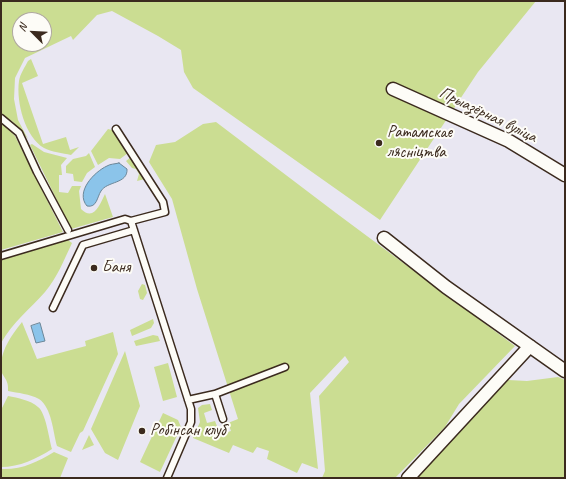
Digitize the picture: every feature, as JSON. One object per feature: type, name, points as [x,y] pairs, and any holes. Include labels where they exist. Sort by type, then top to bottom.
[{"type":"street","name":"Прыазёрная вуліца","points":[[393,89],[509,141],[565,175]]},
{"type":"street","points":[[384,238],[446,287],[565,371]]},
{"type":"street","points":[[408,478],[530,346]]},
{"type":"lane","points":[[1,118],[19,133],[37,172],[68,230]]},
{"type":"lane","points":[[1,256],[125,219],[132,221],[165,212],[163,202],[116,129]]},
{"type":"lane","points":[[132,221],[191,409],[191,422],[167,478]]},
{"type":"lane","points":[[53,308],[83,245],[134,230]]},
{"type":"lane","points":[[188,400],[215,394],[285,367]]},
{"type":"lane","points":[[215,394],[223,419]]},
{"type":"green space","points":[[1,1],[536,1],[478,72],[380,220],[193,88],[184,72],[181,50],[112,11],[97,15],[73,40],[71,36],[52,45],[52,12],[12,12],[12,52],[38,52],[25,58],[15,78],[14,99],[18,120],[28,139],[13,122],[1,114]]},
{"type":"green space","points":[[31,59],[38,76],[22,83],[43,144],[66,137],[70,150],[79,147],[71,155],[44,148],[37,143],[27,128],[23,118],[18,89],[20,76],[28,61]]},
{"type":"green space","points":[[216,122],[515,346],[459,404],[445,427],[395,478],[322,478],[325,471],[319,396],[349,362],[345,356],[310,393],[318,469],[302,463],[297,473],[267,459],[269,451],[257,447],[253,453],[233,445],[229,453],[193,438],[200,422],[198,408],[202,405],[210,404],[212,410],[204,413],[207,423],[215,421],[220,434],[231,431],[228,423],[238,419],[197,289],[172,199],[149,162],[156,145],[175,142],[203,124]]},
{"type":"green space","points":[[1,123],[6,126],[15,136],[63,232],[1,250]]},
{"type":"green space","points":[[108,129],[115,132],[128,153],[120,159],[109,158],[98,165],[91,151]]},
{"type":"green space","points":[[32,144],[44,152],[67,158],[61,165],[62,175],[59,175],[59,192],[68,193],[72,186],[81,186],[79,191],[81,209],[90,214],[96,210],[105,194],[113,217],[71,229],[30,145]]},
{"type":"green space","points":[[89,153],[95,167],[87,173],[82,182],[74,181],[73,174],[66,173],[66,166],[73,159],[86,156]]},
{"type":"green space","points":[[131,157],[145,179],[137,181],[139,174],[136,169],[132,168],[126,161]]},
{"type":"green space","points":[[68,240],[72,243],[53,281],[45,292],[11,329],[1,343],[1,260]]},
{"type":"green space","points":[[142,284],[145,285],[147,293],[143,300],[140,299],[138,291]]},
{"type":"green space","points":[[153,319],[154,323],[151,328],[132,336],[130,330]]},
{"type":"green space","points":[[22,322],[37,359],[86,346],[85,341],[113,332],[118,354],[83,431],[80,433],[71,452],[57,446],[47,408],[39,399],[8,391],[7,381],[1,370],[2,356],[10,338]]},
{"type":"green space","points":[[153,335],[158,336],[160,341],[136,346],[134,341]]},
{"type":"green space","points":[[125,351],[140,406],[118,460],[105,453],[91,429]]},
{"type":"green space","points":[[168,363],[177,397],[163,401],[154,367]]},
{"type":"green space","points":[[558,377],[565,380],[565,478],[416,478],[478,409],[508,380],[527,381]]},
{"type":"green space","points":[[8,396],[28,401],[41,410],[52,449],[28,462],[15,466],[1,467],[1,410]]},
{"type":"green space","points":[[163,413],[178,420],[181,427],[160,472],[140,462]]},
{"type":"green space","points":[[89,435],[94,445],[82,450]]},
{"type":"green space","points":[[54,452],[68,458],[60,478],[2,478],[1,469],[23,467]]},
{"type":"water","points":[[119,163],[127,169],[124,177],[104,188],[95,204],[87,206],[83,195],[88,183],[102,169]]},
{"type":"water","points":[[40,323],[45,341],[36,343],[31,326]]},
{"type":"place","name":"Ратамскае лясніцтва","points":[[379,143]]},
{"type":"place","name":"Баня","points":[[94,268]]},
{"type":"place","name":"Робінсан клуб","points":[[142,431]]}]
